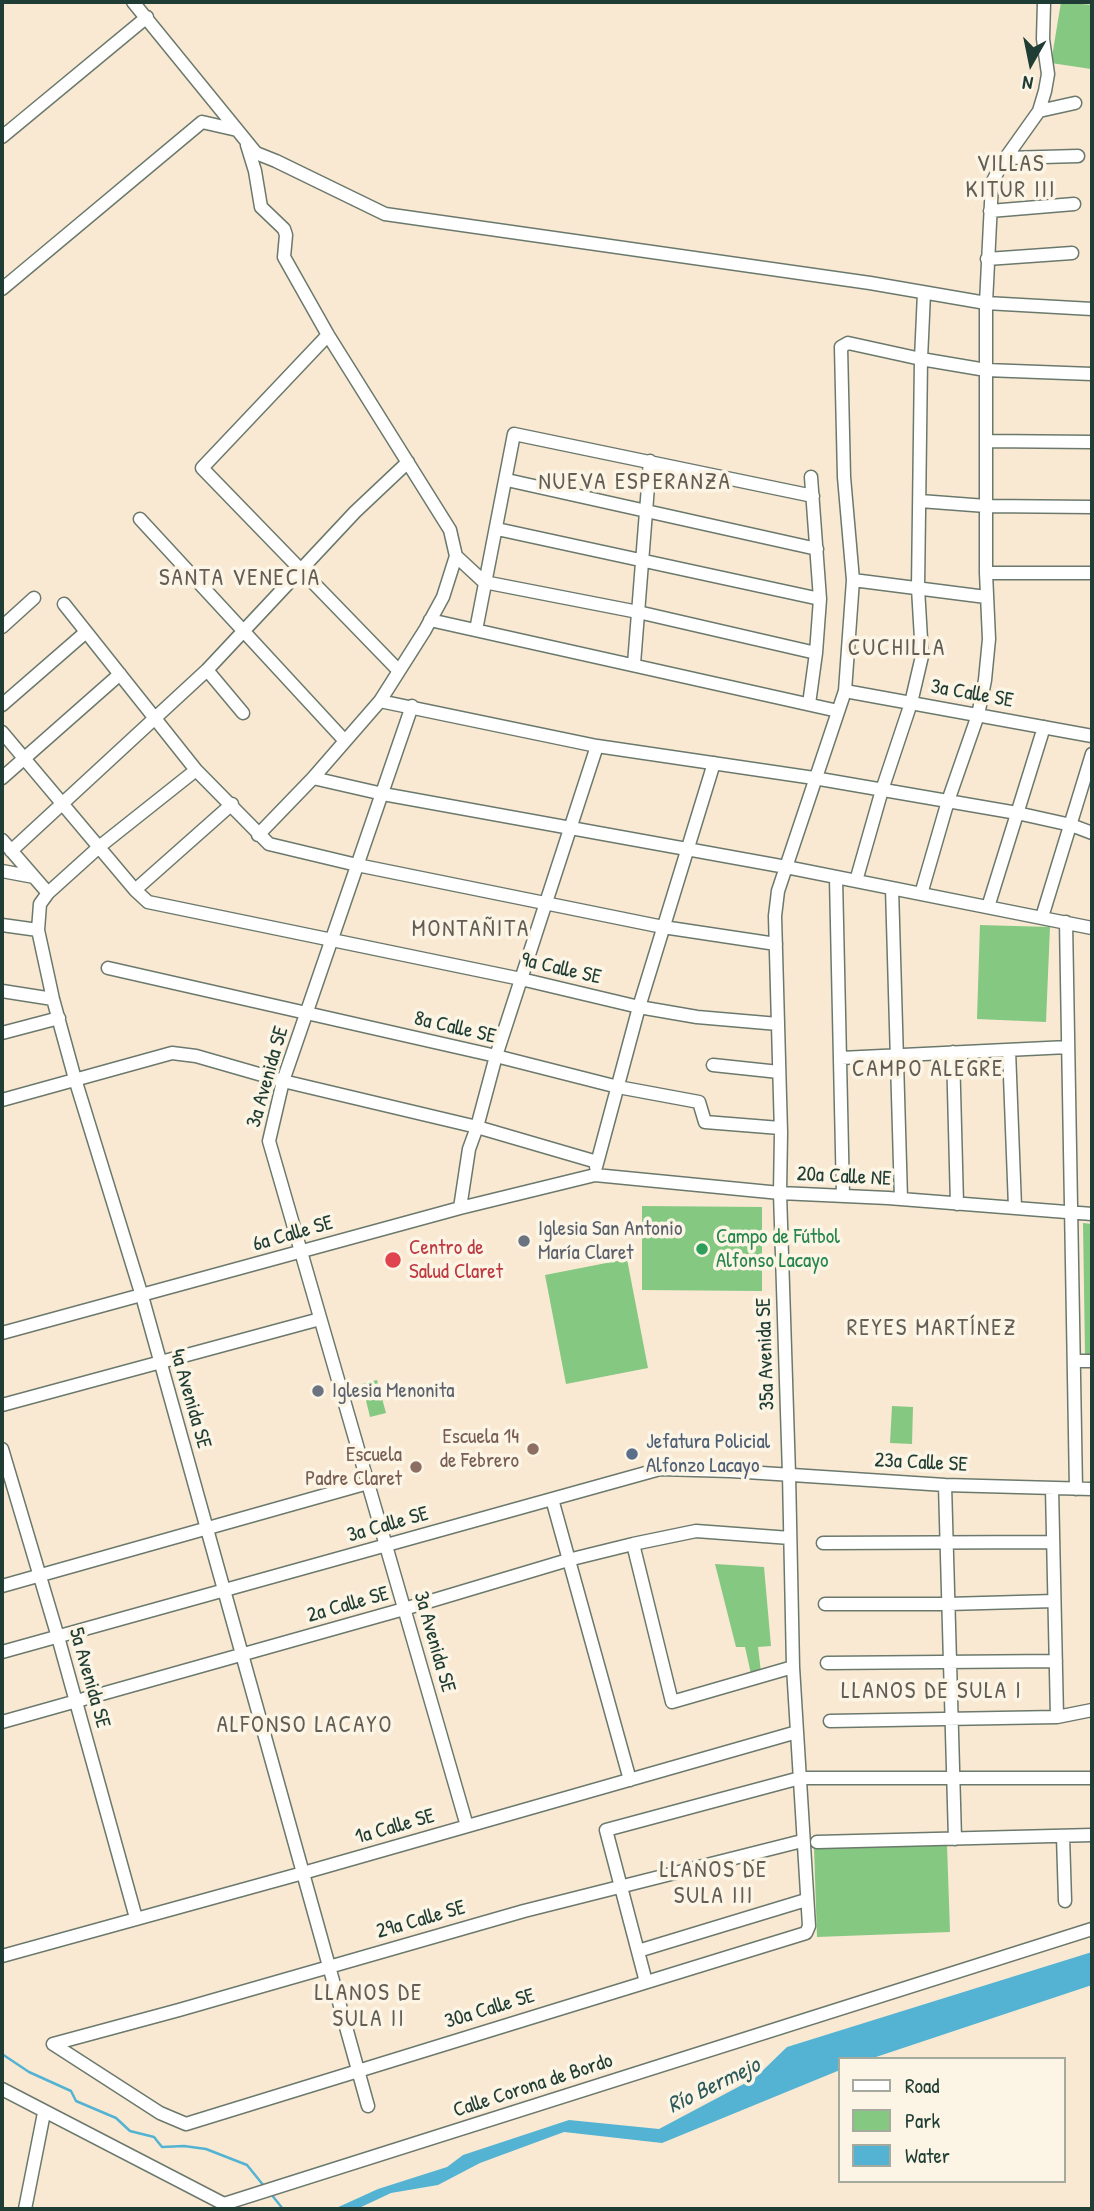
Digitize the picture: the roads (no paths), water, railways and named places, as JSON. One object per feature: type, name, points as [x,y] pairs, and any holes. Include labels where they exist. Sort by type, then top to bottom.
[{"type":"street","points":[[133,2],[256,153],[384,214],[670,253],[986,303],[1092,309]]},
{"type":"street","points":[[921,894],[948,801],[978,715],[985,680],[989,639],[986,597],[986,303],[992,183],[1039,111],[1045,91],[1048,74],[1043,39],[1044,2]]},
{"type":"street","points":[[2,137],[147,17]]},
{"type":"street","points":[[1039,111],[1076,103]]},
{"type":"street","points":[[2,289],[202,122],[241,134]]},
{"type":"street","points":[[241,134],[255,171],[261,207],[284,229],[284,257],[328,335],[450,530],[456,556],[443,597],[380,701],[313,778],[258,835]]},
{"type":"street","points":[[1006,158],[1078,156]]},
{"type":"street","points":[[990,211],[1074,204]]},
{"type":"street","points":[[987,259],[1072,253]]},
{"type":"street","points":[[856,881],[911,703],[922,656],[918,588],[920,359],[925,293]]},
{"type":"street","points":[[328,335],[202,468],[399,671]]},
{"type":"street","name":"35a Avenida SE","points":[[806,1933],[809,1926],[793,1667],[775,916],[778,891],[845,691],[853,580],[844,477],[841,347],[848,343],[920,359]]},
{"type":"street","points":[[920,359],[986,370],[1092,374]]},
{"type":"street","points":[[476,630],[514,434],[813,496]]},
{"type":"street","points":[[986,441],[1092,442]]},
{"type":"street","points":[[634,664],[650,461]]},
{"type":"street","points":[[11,851],[207,670],[355,512],[408,463]]},
{"type":"street","points":[[809,704],[820,599],[811,477]]},
{"type":"street","points":[[507,480],[817,549]]},
{"type":"street","points":[[920,501],[986,506],[1092,507]]},
{"type":"street","points":[[140,519],[345,741]]},
{"type":"street","points":[[497,529],[820,599]]},
{"type":"street","points":[[456,556],[484,582],[638,612],[816,653]]},
{"type":"street","points":[[986,573],[1092,573]]},
{"type":"street","points":[[853,580],[986,597]]},
{"type":"street","points":[[2,627],[34,598]]},
{"type":"street","points":[[64,604],[196,769],[269,844],[358,865],[663,927],[776,944]]},
{"type":"street","points":[[430,620],[838,711]]},
{"type":"street","points":[[2,705],[86,632]]},
{"type":"street","points":[[207,670],[243,713]]},
{"type":"street","points":[[2,778],[120,674]]},
{"type":"street","name":"3a Calle SE","points":[[845,691],[1092,736]]},
{"type":"street","points":[[380,701],[597,746],[814,778],[1017,813],[1092,832]]},
{"type":"street","name":"3a Avenida SE","points":[[412,706],[283,1081],[269,1141],[467,1826]]},
{"type":"street","points":[[988,907],[1044,727]]},
{"type":"street","points":[[2,733],[135,890],[232,804]]},
{"type":"street","points":[[460,1208],[469,1149],[496,1056],[597,746]]},
{"type":"street","points":[[1042,917],[1092,754]]},
{"type":"street","points":[[2,1100],[172,1053],[196,1056],[283,1081],[477,1127],[596,1168],[639,1007],[714,763]]},
{"type":"street","points":[[2,840],[34,877],[44,899],[99,848],[196,769]]},
{"type":"street","points":[[313,778],[383,794],[786,867],[1092,928]]},
{"type":"street","points":[[2,871],[34,877]]},
{"type":"street","points":[[836,878],[843,1196]]},
{"type":"street","points":[[892,888],[901,1199]]},
{"type":"street","name":"9a Calle SE","points":[[135,890],[148,902],[521,979],[639,1007],[697,1017],[778,1024]]},
{"type":"street","name":"4a Avenida SE","points":[[44,899],[38,930],[53,999],[142,1296],[368,2106]]},
{"type":"street","points":[[1066,922],[1076,1489]]},
{"type":"street","points":[[2,925],[38,930]]},
{"type":"street","name":"8a Calle SE","points":[[108,968],[496,1056],[618,1087],[699,1102],[705,1122],[780,1128]]},
{"type":"street","points":[[2,992],[53,999]]},
{"type":"street","points":[[2,1033],[59,1018]]},
{"type":"street","points":[[841,1058],[1068,1046]]},
{"type":"street","points":[[1009,1050],[1015,1207]]},
{"type":"street","points":[[953,1052],[957,1204]]},
{"type":"street","points":[[713,1065],[779,1072]]},
{"type":"street","name":"20a Calle NE","points":[[596,1168],[780,1194],[901,1199],[1092,1214]]},
{"type":"street","name":"6a Calle SE","points":[[2,1333],[460,1208],[596,1168]]},
{"type":"street","points":[[2,1405],[320,1319]]},
{"type":"street","points":[[1074,1361],[1092,1361]]},
{"type":"street","name":"5a Avenida SE","points":[[2,1449],[58,1637],[136,1918]]},
{"type":"street","name":"3a Calle SE","points":[[2,1652],[660,1469],[789,1474]]},
{"type":"street","name":"23a Calle SE","points":[[789,1474],[945,1485],[1092,1489]]},
{"type":"street","points":[[2,1586],[368,1483]]},
{"type":"street","points":[[945,1485],[955,1839]]},
{"type":"street","points":[[1052,1488],[1057,1717]]},
{"type":"street","points":[[552,1499],[630,1780]]},
{"type":"street","name":"2a Calle SE","points":[[2,1722],[568,1560],[633,1544],[696,1531],[790,1538]]},
{"type":"street","points":[[823,1543],[1053,1542]]},
{"type":"street","points":[[633,1544],[672,1702],[793,1667]]},
{"type":"street","points":[[825,1604],[948,1605],[1054,1601]]},
{"type":"street","points":[[827,1663],[1056,1661]]},
{"type":"street","points":[[830,1721],[1057,1717],[1092,1710]]},
{"type":"street","name":"1a Calle SE","points":[[2,1956],[797,1732]]},
{"type":"street","points":[[646,1982],[606,1830],[800,1778],[1092,1777]]},
{"type":"street","points":[[817,1842],[1092,1835]]},
{"type":"street","points":[[1063,1836],[1065,1901]]},
{"type":"street","name":"29a Calle SE","points":[[186,2124],[160,2113],[53,2044],[139,2022],[524,1911],[802,1841]]},
{"type":"street","points":[[638,1951],[806,1900]]},
{"type":"street","name":"Calle Corona de Bordo","points":[[2,2089],[225,2207],[1092,1929]]},
{"type":"street","name":"30a Calle SE","points":[[186,2124],[806,1933]]},
{"type":"street","points":[[25,2209],[44,2113]]},
{"type":"water","points":[[1092,1952],[1092,1985],[876,2057],[838,2057],[838,2071],[662,2143],[564,2132],[480,2163],[438,2185],[391,2193],[357,2209],[334,2209],[378,2189],[447,2167],[463,2155],[569,2120],[659,2129],[755,2078],[787,2047]]},
{"type":"waterway","points":[[2,2054],[29,2072],[71,2091],[76,2101],[116,2118],[130,2131],[154,2137],[162,2147],[206,2149],[247,2165],[264,2186]]},
{"type":"waterway","points":[[271,2194],[283,2209]]},
{"type":"place","name":"Iglesia San Antonio María Claret","points":[[524,1241]]},
{"type":"place","name":"Campo de Fútbol Alfonso Lacayo","points":[[702,1249]]},
{"type":"place","name":"Centro de Salud Claret","points":[[393,1260]]},
{"type":"place","name":"Iglesia Menonita","points":[[318,1391]]},
{"type":"place","name":"Escuela 14 de Febrero","points":[[533,1449]]},
{"type":"place","name":"Jefatura Policial Alfonzo Lacayo","points":[[632,1454]]},
{"type":"place","name":"Escuela Padre Claret","points":[[416,1467]]},
{"type":"district","name":"VILLAS KITUR III","points":[[1011,178]]},
{"type":"district","name":"NUEVA ESPERANZA","points":[[635,483]]},
{"type":"district","name":"SANTA VENECIA","points":[[240,579]]},
{"type":"district","name":"CUCHILLA","points":[[897,649]]},
{"type":"district","name":"MONTAÑITA","points":[[471,930]]},
{"type":"district","name":"CAMPO ALEGRE","points":[[928,1070]]},
{"type":"district","name":"REYES MARTÍNEZ","points":[[932,1329]]},
{"type":"district","name":"LLANOS DE SULA I","points":[[932,1692]]},
{"type":"district","name":"ALFONSO LACAYO","points":[[305,1726]]},
{"type":"district","name":"LLANOS DE SULA III","points":[[714,1884]]},
{"type":"district","name":"LLANOS DE SULA II","points":[[369,2007]]},
{"type":"water label","name":"Río Bermejo","points":[[714,2086]]}]
